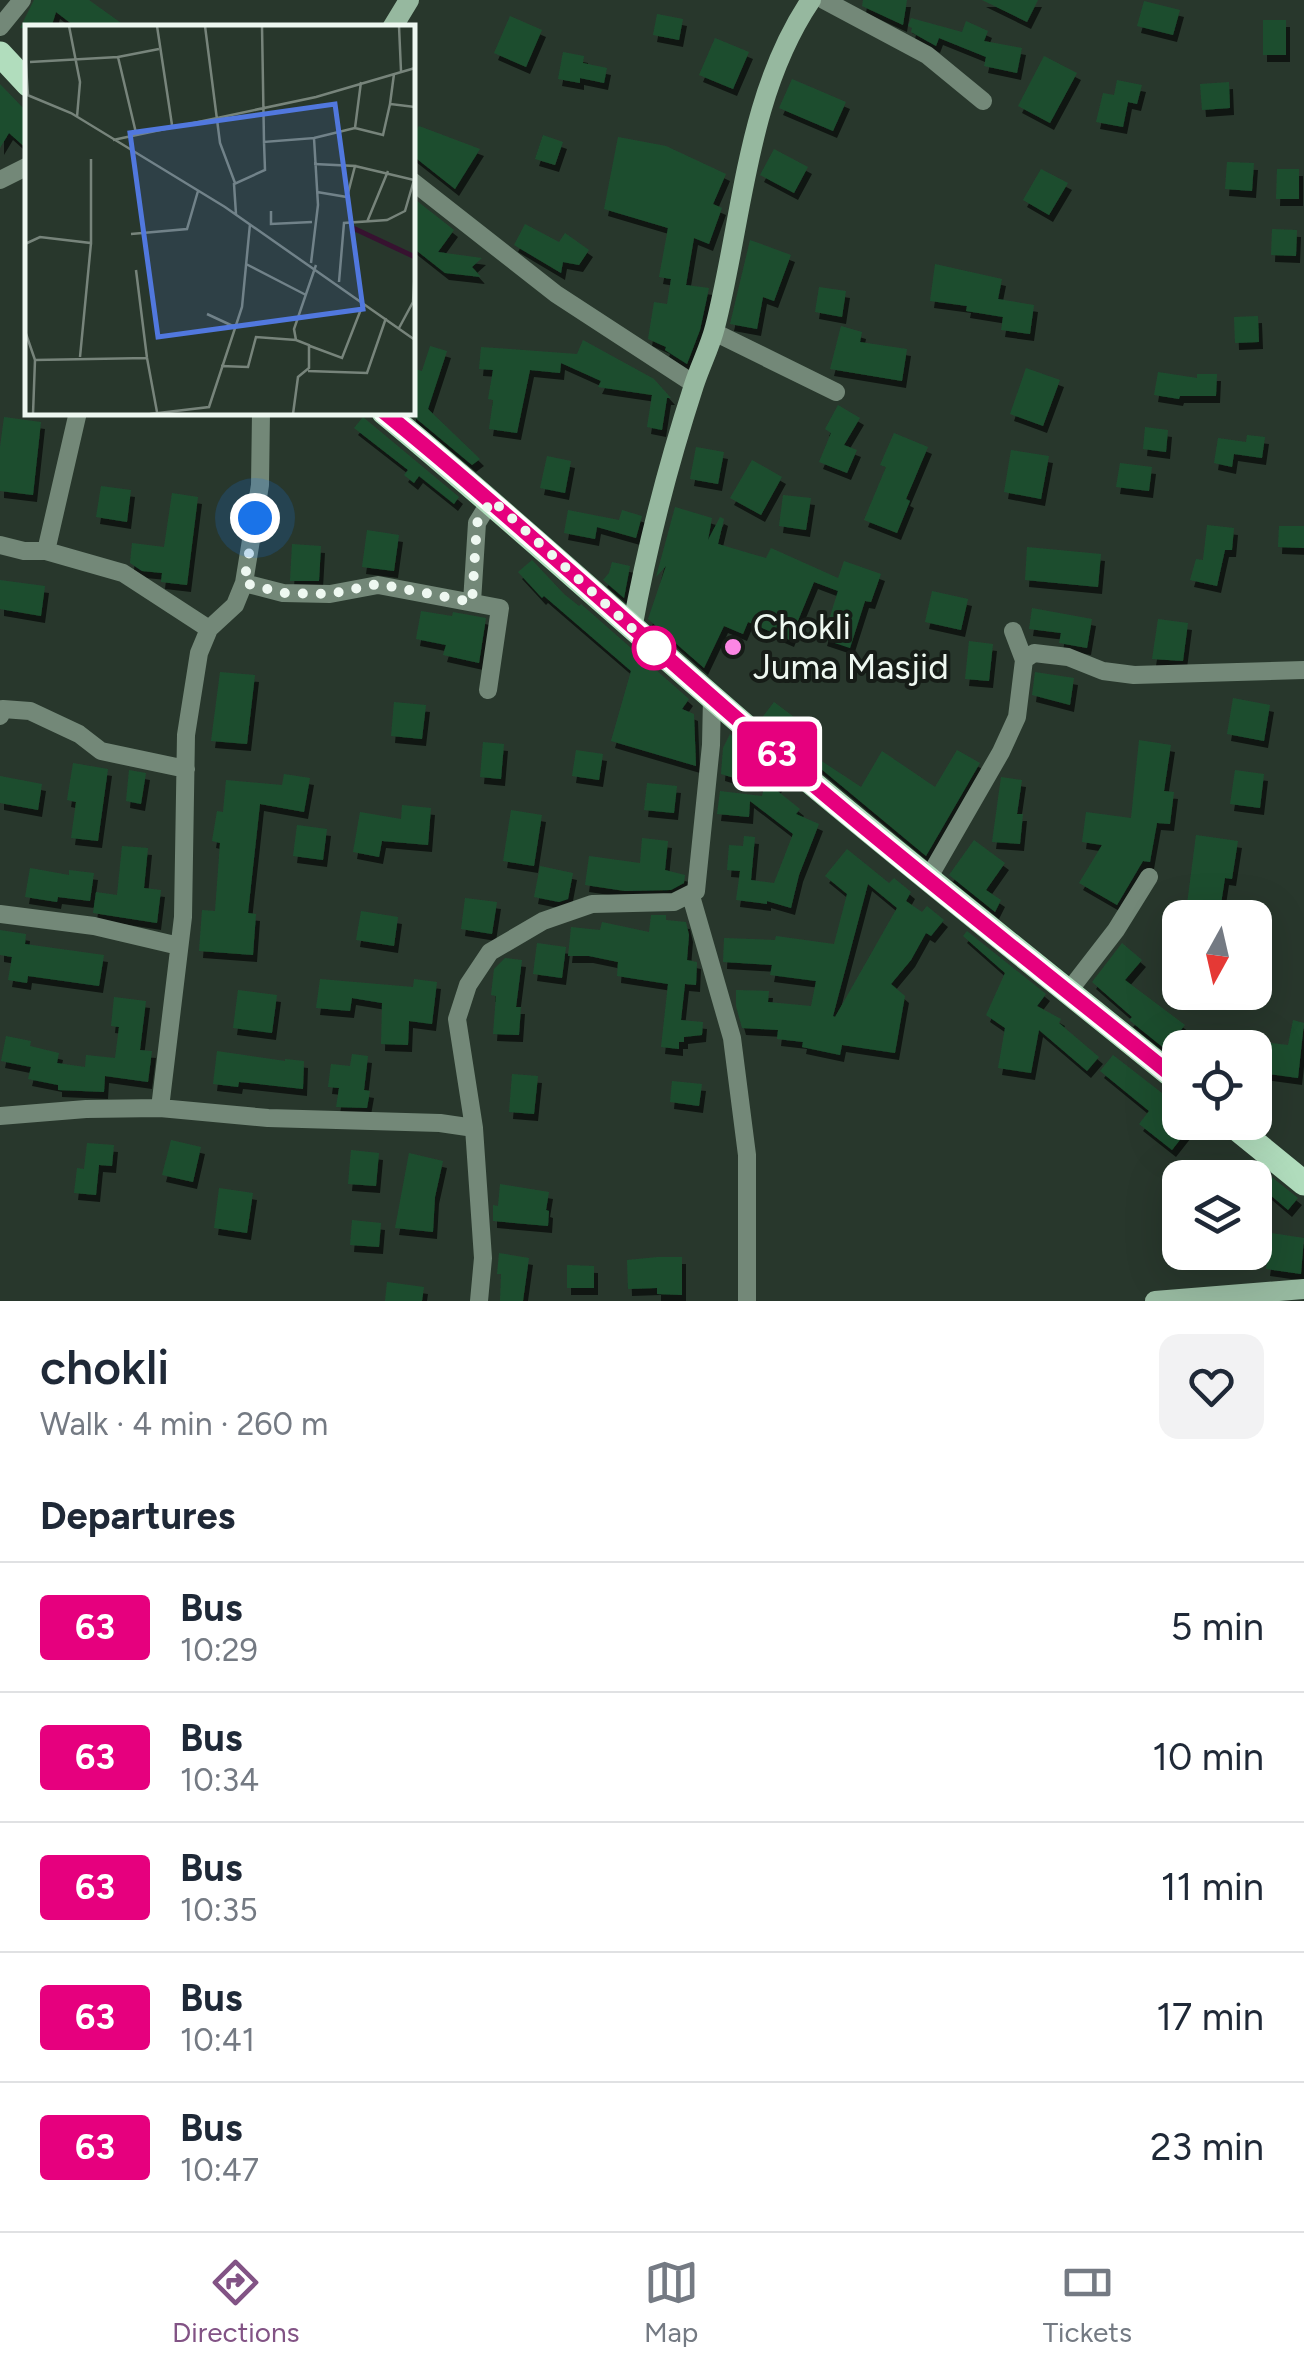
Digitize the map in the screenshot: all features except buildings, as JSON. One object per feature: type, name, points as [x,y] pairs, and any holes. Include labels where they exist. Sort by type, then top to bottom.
[{"type":"main road","points":[[394,25],[408,0]]},
{"type":"main road","points":[[632,629],[647,547],[694,384],[714,332],[759,118],[794,25],[812,0]]},
{"type":"main road","points":[[0,54],[25,81]]},
{"type":"main road","points":[[388,415],[492,500],[632,629],[1162,1068]]},
{"type":"main road","points":[[1251,1140],[1304,1183]]},
{"type":"main road","points":[[1156,1301],[1263,1296],[1304,1289]]},
{"type":"street","points":[[0,27],[22,0]]},
{"type":"street","points":[[824,0],[927,56],[983,101]]},
{"type":"street","points":[[0,180],[25,168]]},
{"type":"street","points":[[415,182],[556,294],[694,384]]},
{"type":"street","points":[[714,332],[836,392]]},
{"type":"street","points":[[46,551],[77,415]]},
{"type":"street","points":[[160,1108],[179,946],[186,734],[199,653],[209,629],[235,605],[244,583],[260,485],[261,415]]},
{"type":"street","points":[[472,602],[477,523],[492,500]]},
{"type":"street","points":[[0,545],[46,551],[123,573],[209,629]]},
{"type":"street","points":[[244,583],[283,593],[330,594],[378,584],[500,608],[488,690]]},
{"type":"street","points":[[929,877],[1017,717],[1024,660],[1013,631]]},
{"type":"street","points":[[1024,660],[1034,653],[1068,656],[1103,670],[1134,675],[1304,670]]},
{"type":"street","points":[[479,1301],[483,1258],[474,1128],[458,1019],[468,985],[490,952],[542,921],[592,904],[674,902],[691,896],[700,885],[712,696]]},
{"type":"street","points":[[0,716],[3,710],[30,711],[79,734],[101,751],[186,768]]},
{"type":"street","points":[[1068,992],[1116,930],[1150,877]]},
{"type":"street","points":[[691,896],[732,1038],[747,1155],[747,1301]]},
{"type":"street","points":[[0,914],[94,926],[179,946]]},
{"type":"street","points":[[0,1116],[86,1108],[160,1108],[268,1118],[440,1123],[474,1128]]},
{"type":"bus line","name":"63","points":[[388,415],[492,500],[774,752],[1162,1067]]},
{"type":"place","name":"Chokli Juma Masjid","points":[[733,647]]},
{"type":"route","points":[[255,518],[244,583],[283,593],[330,594],[378,584],[472,602],[477,523],[492,500],[658,652],[654,648]]}]
